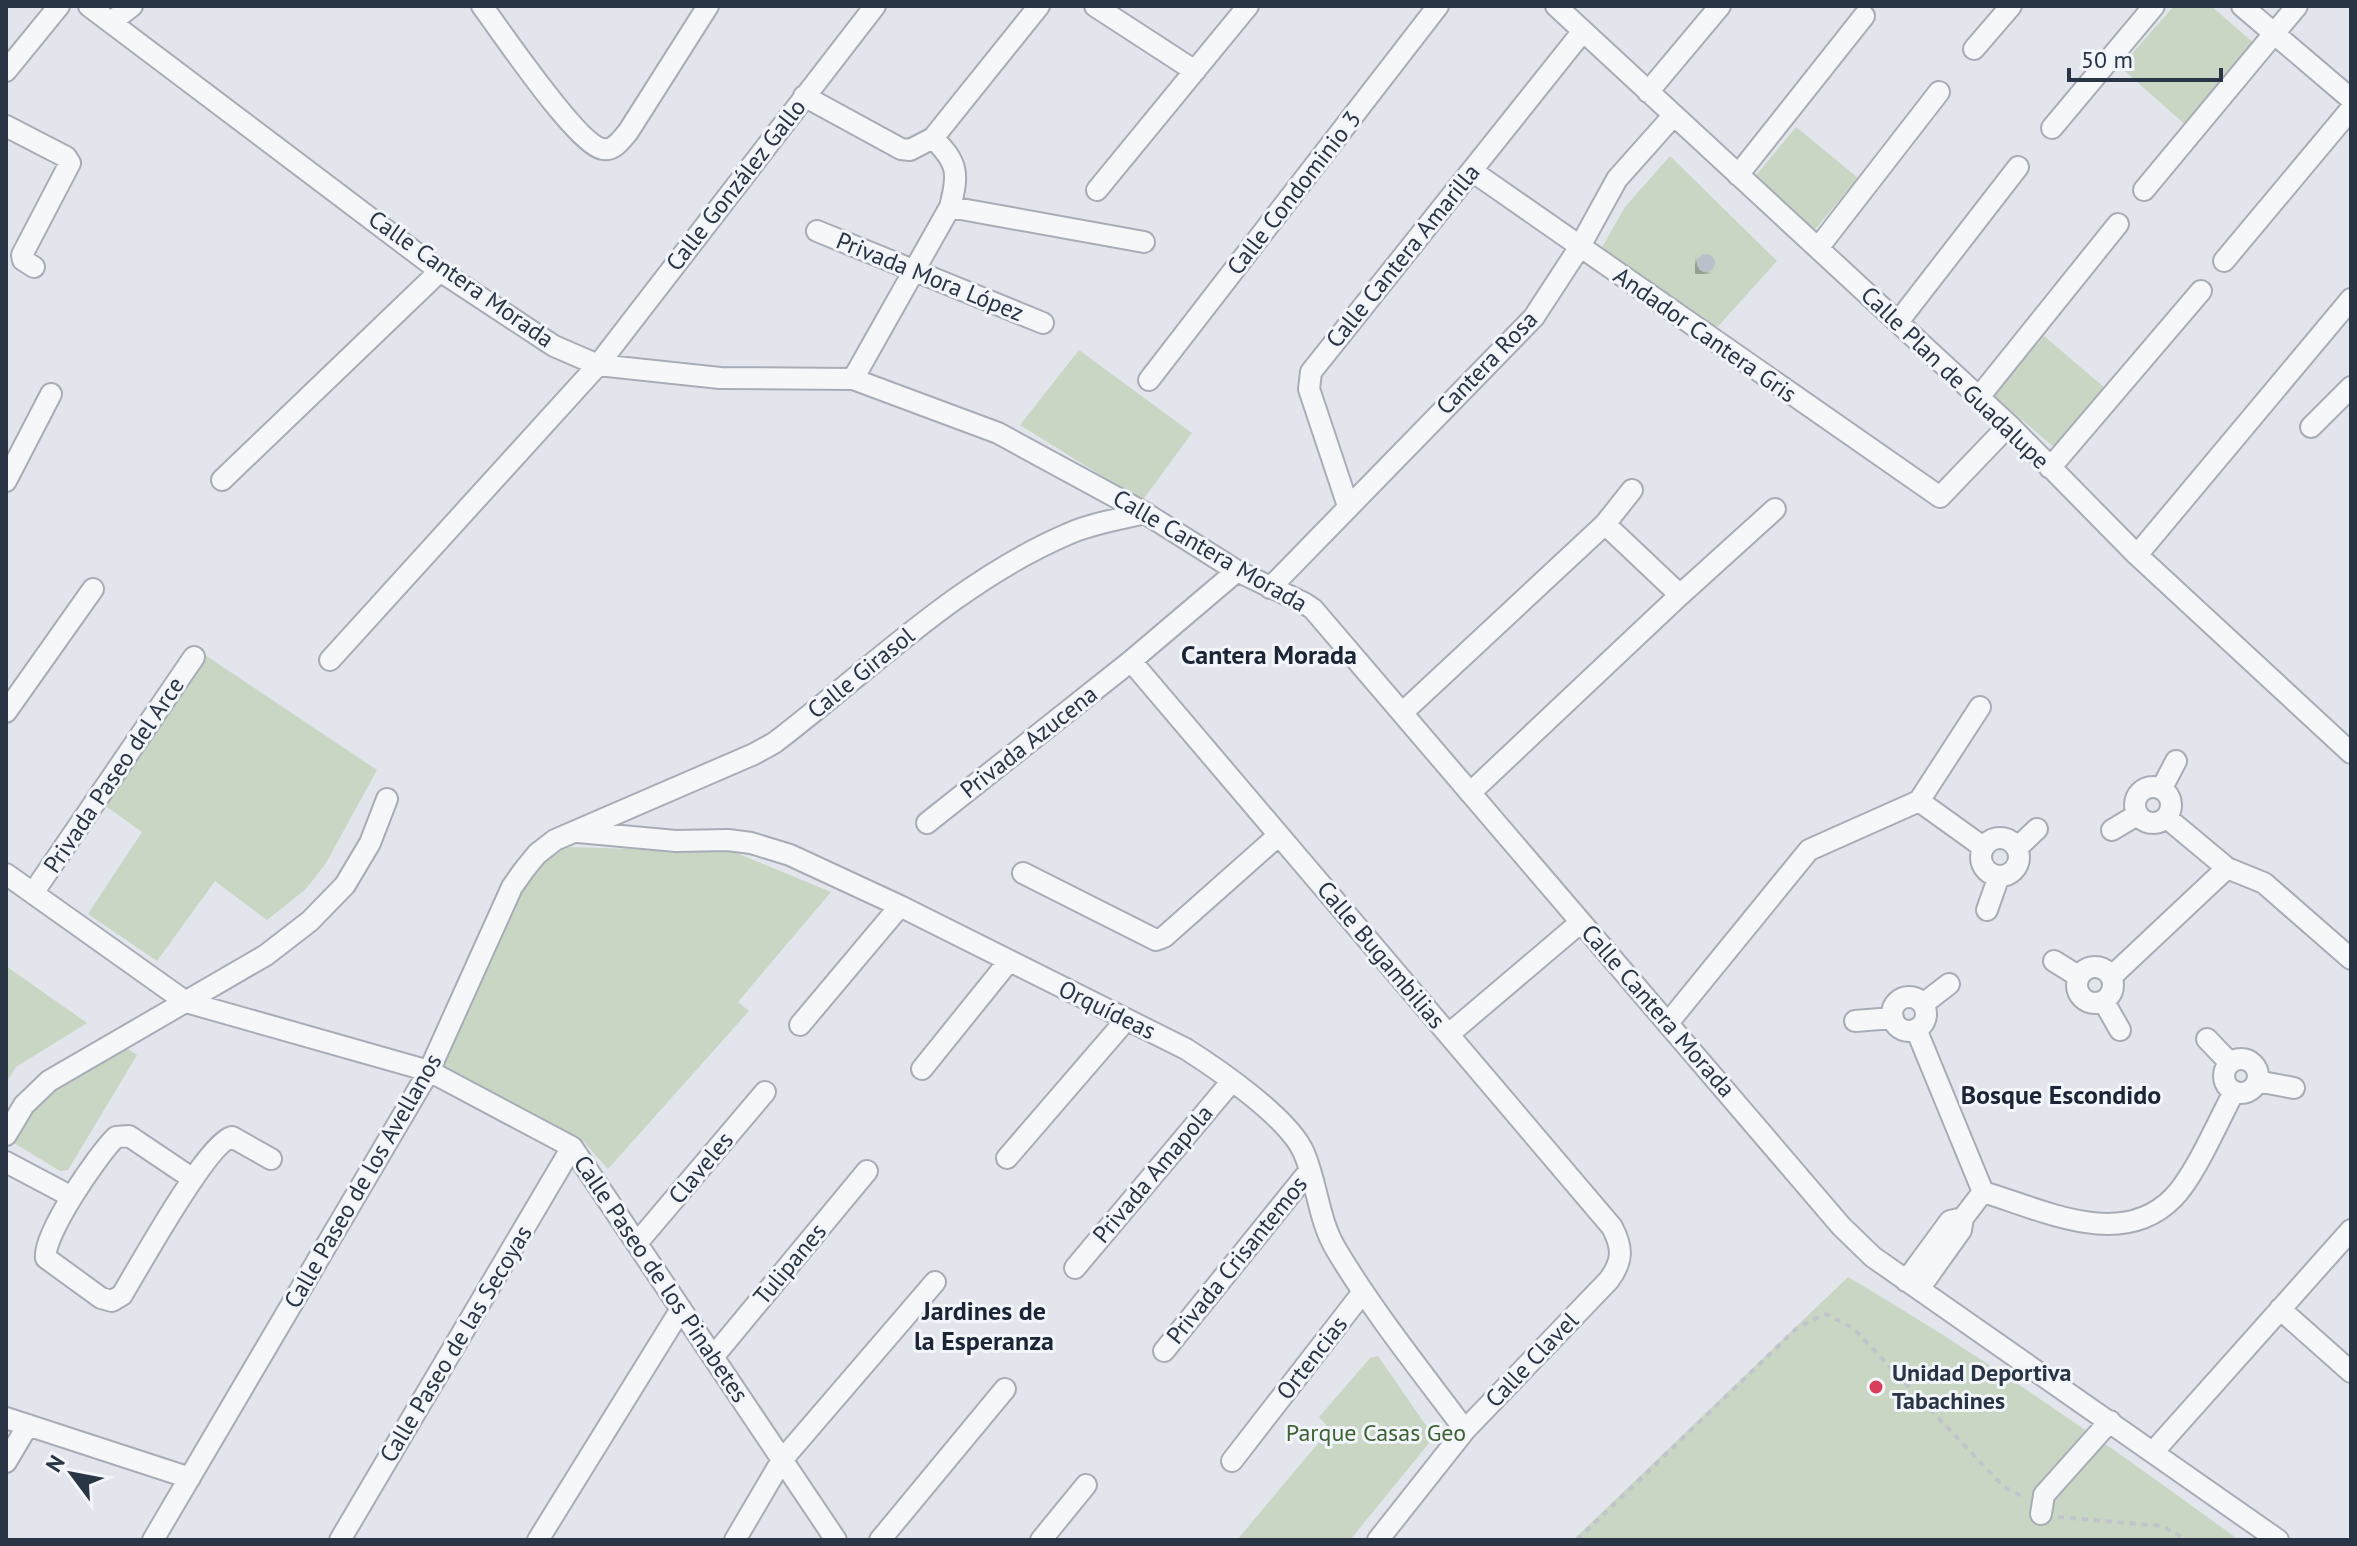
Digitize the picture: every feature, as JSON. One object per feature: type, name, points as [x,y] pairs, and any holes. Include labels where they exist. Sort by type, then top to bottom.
[{"type":"street","points":[[6,71],[59,6]]},
{"type":"street","name":"Calle Cantera Morada","points":[[89,6],[440,271],[554,346],[598,365],[720,378],[853,379],[998,433],[1145,513],[1237,571],[1313,609],[1841,1226],[1873,1257],[2278,1540]]},
{"type":"street","points":[[111,22],[132,6]]},
{"type":"street","points":[[482,6],[568,121],[601,149],[614,147],[635,122],[708,6]]},
{"type":"street","name":"Calle González Gallo","points":[[330,660],[598,365],[875,6]]},
{"type":"street","points":[[804,96],[901,149],[910,150],[933,138],[1039,6]]},
{"type":"street","points":[[1095,6],[1195,71]]},
{"type":"street","points":[[1097,190],[1248,6]]},
{"type":"street","name":"Calle Condominio 3","points":[[1149,380],[1438,6]]},
{"type":"street","points":[[1648,92],[1720,6]]},
{"type":"street","points":[[1974,49],[2011,6]]},
{"type":"street","points":[[2052,128],[2154,6]]},
{"type":"street","points":[[2242,6],[2351,99]]},
{"type":"street","points":[[2144,190],[2297,6]]},
{"type":"street","name":"Calle Plan de Guadalupe","points":[[1563,8],[1648,92],[2009,425],[2137,555],[2351,753]]},
{"type":"street","points":[[1738,175],[1864,16]]},
{"type":"street","name":"Calle Cantera Amarilla","points":[[1348,506],[1309,389],[1311,372],[1583,31]]},
{"type":"street","points":[[1818,248],[1939,92]]},
{"type":"street","points":[[2224,261],[2351,109]]},
{"type":"street","name":"Cantera Rosa","points":[[1270,588],[1522,331],[1545,302],[1579,248],[1617,179],[1674,115]]},
{"type":"street","points":[[6,126],[66,157],[70,163],[22,255],[23,260],[34,267]]},
{"type":"street","points":[[853,379],[950,207],[954,164],[952,157],[933,138]]},
{"type":"street","points":[[1898,322],[2018,167]]},
{"type":"street","name":"Andador Cantera Gris","points":[[1472,171],[1940,497],[2009,425]]},
{"type":"street","points":[[950,207],[1144,242]]},
{"type":"street","points":[[1979,397],[2118,224]]},
{"type":"street","name":"Privada Mora López","points":[[817,231],[1043,323]]},
{"type":"street","points":[[222,480],[440,271]]},
{"type":"street","points":[[2050,468],[2201,291]]},
{"type":"street","points":[[2137,555],[2351,299]]},
{"type":"street","points":[[2311,427],[2351,387]]},
{"type":"street","points":[[6,481],[51,394]]},
{"type":"street","points":[[1402,713],[1605,524],[1632,490]]},
{"type":"street","points":[[1470,793],[1775,509]]},
{"type":"street","name":"Calle Girasol","points":[[574,831],[774,743],[953,599],[999,568],[1071,532],[1145,513]]},
{"type":"street","points":[[1605,524],[1680,595]]},
{"type":"street","name":"Privada Azucena","points":[[927,823],[1131,661],[1237,571]]},
{"type":"street","points":[[6,712],[93,589]]},
{"type":"street","name":"Privada Paseo del Arce","points":[[33,893],[194,657]]},
{"type":"street","name":"Calle Bugambilias","points":[[1131,661],[1612,1227],[1622,1254]]},
{"type":"street","points":[[1668,1023],[1809,850],[1919,801],[1980,707]]},
{"type":"street","points":[[2162,788],[2176,761]]},
{"type":"street","points":[[2146,787],[2162,788],[2170,796],[2172,805],[2167,818],[2153,824],[2137,815],[2137,796],[2146,787]]},
{"type":"street","points":[[6,1135],[24,1105],[49,1081],[266,955],[310,921],[345,885],[370,843],[387,799]]},
{"type":"street","points":[[1919,801],[1983,847]]},
{"type":"street","points":[[2112,830],[2137,815]]},
{"type":"street","points":[[2167,818],[2227,868],[2264,883],[2351,959]]},
{"type":"street","points":[[2017,848],[2037,829]]},
{"type":"street","name":"Orquídeas","points":[[574,831],[676,841],[728,840],[751,843],[790,855],[900,906],[1186,1049],[1232,1081],[1283,1124],[1300,1145],[1310,1170],[1322,1222],[1363,1292],[1465,1430]]},
{"type":"street","name":"Calle Paseo de los Avellanos","points":[[153,1540],[429,1071],[512,887],[537,854],[574,831]]},
{"type":"street","points":[[1023,873],[1156,940],[1164,937],[1279,835]]},
{"type":"street","points":[[1991,840],[2010,840],[2017,848],[2019,856],[2014,870],[1999,876],[1983,866],[1983,847],[1991,840]]},
{"type":"street","points":[[2111,977],[2227,868]]},
{"type":"street","name":"Calle Paseo de los Pinabetes","points":[[6,874],[186,1002],[429,1071],[572,1147],[836,1540]]},
{"type":"street","points":[[1987,910],[1999,876]]},
{"type":"street","points":[[800,1025],[900,906]]},
{"type":"street","points":[[1449,1034],[1581,922]]},
{"type":"street","points":[[922,1069],[1009,961]]},
{"type":"street","points":[[2054,961],[2078,976]]},
{"type":"street","points":[[2087,968],[2104,969],[2111,977],[2114,985],[2104,1002],[2095,1005],[2082,1000],[2076,990],[2078,976],[2087,968]]},
{"type":"street","points":[[1923,1004],[1949,984]]},
{"type":"street","points":[[1905,997],[1918,999],[1923,1004],[1926,1016],[1923,1023],[1916,1029],[1900,1028],[1893,1018],[1895,1005],[1905,997]]},
{"type":"street","points":[[2104,1002],[2120,1030]]},
{"type":"street","points":[[1855,1021],[1893,1018]]},
{"type":"street","points":[[1007,1158],[1126,1020]]},
{"type":"street","points":[[1916,1029],[1983,1192]]},
{"type":"street","points":[[2207,1039],[2230,1063]]},
{"type":"street","points":[[2237,1060],[2250,1062],[2257,1072],[2257,1081],[2244,1093],[2234,1092],[2224,1080],[2224,1074],[2230,1063],[2237,1060]]},
{"type":"street","name":"Privada Amapola","points":[[1075,1268],[1232,1081]]},
{"type":"street","points":[[2257,1081],[2294,1088]]},
{"type":"street","name":"Claveles","points":[[637,1243],[765,1092]]},
{"type":"street","points":[[1983,1192],[2089,1224],[2122,1224],[2139,1220],[2174,1197],[2186,1181],[2234,1092]]},
{"type":"street","points":[[193,1179],[129,1136],[122,1136],[109,1143],[72,1197],[47,1244],[46,1258],[101,1298],[112,1301],[122,1295],[193,1179],[227,1137],[271,1159]]},
{"type":"street","name":"Calle Paseo de las Secoyas","points":[[340,1540],[572,1147]]},
{"type":"street","points":[[6,1162],[72,1197]]},
{"type":"street","name":"Privada Crisantemos","points":[[1164,1351],[1310,1170]]},
{"type":"street","name":"Tulipanes","points":[[713,1357],[867,1171]]},
{"type":"street","points":[[1912,1285],[1950,1221],[1963,1218],[1983,1192]]},
{"type":"street","points":[[2154,1451],[2351,1230]]},
{"type":"street","name":"Calle Clavel","points":[[1378,1540],[1465,1430],[1609,1280],[1622,1254]]},
{"type":"street","points":[[735,1540],[782,1460],[935,1282]]},
{"type":"street","name":"Ortencias","points":[[1232,1461],[1363,1292]]},
{"type":"street","points":[[538,1540],[681,1309]]},
{"type":"street","points":[[2280,1309],[2351,1372]]},
{"type":"street","points":[[880,1540],[1005,1389]]},
{"type":"street","points":[[6,1418],[190,1478]]},
{"type":"street","points":[[2041,1510],[2044,1495],[2110,1421]]},
{"type":"street","points":[[6,1462],[28,1425]]},
{"type":"street","points":[[1041,1540],[1086,1485]]},
{"type":"path","points":[[1577,1540],[1798,1327],[1826,1314],[1853,1328],[2004,1487],[2041,1510],[2070,1519],[2162,1526],[2187,1540]]},
{"type":"green space","points":[[2174,6],[2211,6],[2255,44],[2188,127],[2120,67]]},
{"type":"green space","points":[[1796,127],[1858,178],[1811,234],[1752,180]]},
{"type":"green space","points":[[1670,156],[1777,261],[1704,342],[1590,268],[1625,207]]},
{"type":"green space","points":[[2044,336],[2105,388],[2055,448],[1994,396]]},
{"type":"green space","points":[[1079,350],[1192,433],[1142,501],[1020,425]]},
{"type":"green space","points":[[205,655],[377,770],[326,863],[306,889],[267,920],[215,881],[157,961],[88,914],[142,832],[103,804]]},
{"type":"green space","points":[[570,847],[734,852],[831,892],[738,1002],[749,1011],[608,1169],[584,1142],[441,1065],[519,886],[548,856]]},
{"type":"green space","points":[[6,966],[87,1023],[16,1067],[6,1083]]},
{"type":"green space","points":[[124,1046],[137,1055],[68,1170],[60,1171],[14,1143],[12,1136],[39,1096]]},
{"type":"green space","name":"Unidad Deportiva Tabachines","points":[[1848,1277],[2047,1404],[2239,1540],[1573,1540]]},
{"type":"green space","name":"Parque Casas Geo","points":[[1378,1356],[1434,1437],[1350,1540],[1237,1540],[1330,1429],[1319,1417],[1370,1358]]},
{"type":"building","points":[[1702,254],[1710,254],[1715,263],[1713,270],[1702,272],[1697,267],[1697,259]]},
{"type":"place","name":"Unidad Deportiva Tabachines","points":[[1876,1387]]},
{"type":"district","name":"Cantera Morada","points":[[1269,655]]},
{"type":"district","name":"Bosque Escondido","points":[[2061,1095]]},
{"type":"district","name":"Jardines de la Esperanza","points":[[984,1326]]}]
